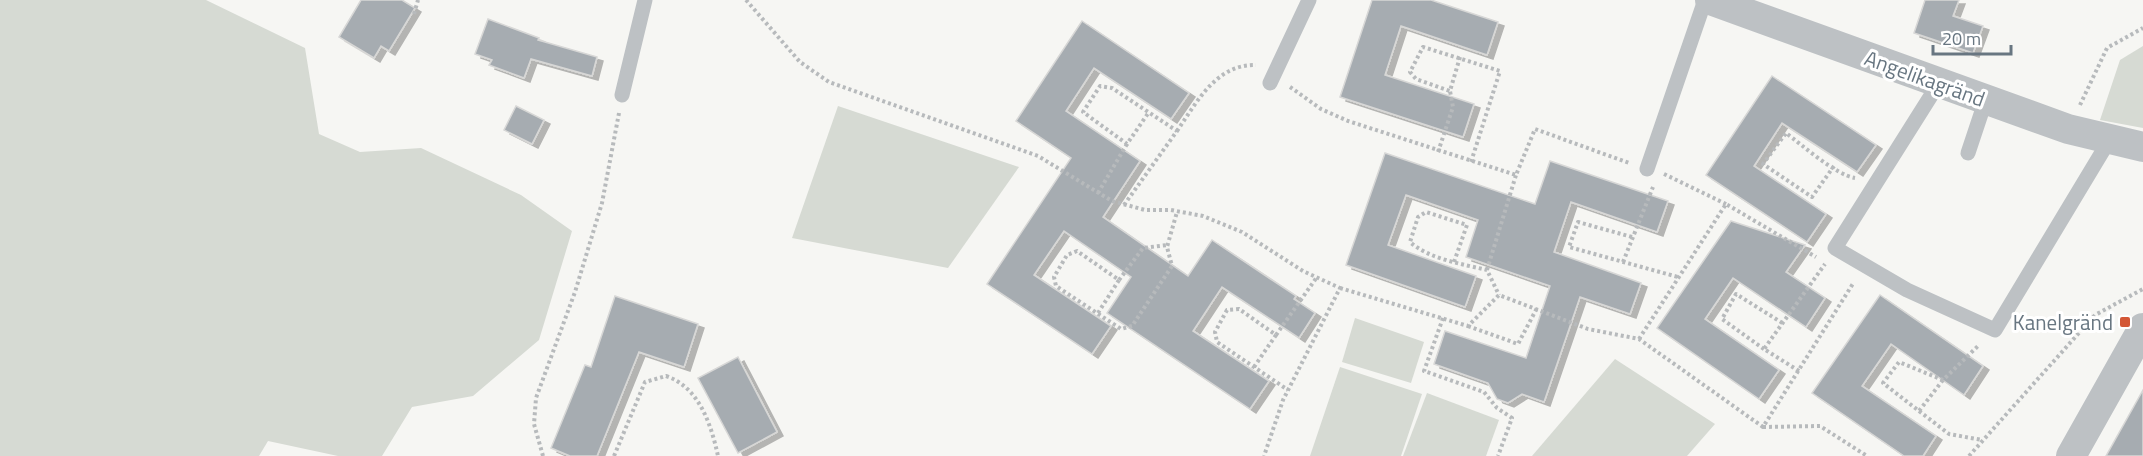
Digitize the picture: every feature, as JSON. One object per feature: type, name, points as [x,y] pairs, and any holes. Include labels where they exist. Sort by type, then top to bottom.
[{"type":"street","name":"Angelikagränd","points":[[1710,0],[2068,129],[2143,147]]},
{"type":"street","points":[[2071,456],[2143,328]]},
{"type":"lane","points":[[622,95],[645,0]]},
{"type":"lane","points":[[1271,79],[1309,0]]},
{"type":"lane","points":[[1653,171],[1706,0]]},
{"type":"lane","points":[[1939,82],[1835,248],[1863,267],[1995,330],[2110,139]]},
{"type":"lane","points":[[1968,153],[1986,99]]},
{"type":"path","points":[[414,14],[418,0]]},
{"type":"path","points":[[746,0],[800,62],[829,82],[1038,156],[1098,193],[1124,205],[1145,210],[1203,216],[1242,232],[1317,277],[1340,288],[1443,318],[1518,344],[1536,308]]},
{"type":"path","points":[[2068,129],[2107,48],[2143,28]]},
{"type":"path","points":[[1450,91],[1416,79],[1410,72],[1423,47],[1500,71],[1471,162]]},
{"type":"path","points":[[1438,152],[1453,107],[1450,91],[1460,57]]},
{"type":"path","points":[[1124,205],[1206,88],[1236,66],[1255,64],[1271,79],[1321,109],[1438,152],[1516,175]]},
{"type":"path","points":[[1127,144],[1083,112],[1100,86],[1112,88],[1177,131]]},
{"type":"path","points":[[543,456],[534,424],[536,398],[575,292],[602,203],[622,95]]},
{"type":"path","points":[[1098,193],[1149,112]]},
{"type":"path","points":[[1763,427],[1863,267],[1826,263],[1726,204],[1653,171],[1535,129],[1516,175],[1487,270],[1499,295],[1588,329],[1639,339],[1763,427],[1820,426],[1867,456]]},
{"type":"path","points":[[1834,166],[1812,197],[1763,164],[1786,133],[1834,166],[1849,177],[1877,182]]},
{"type":"path","points":[[1623,262],[1653,171]]},
{"type":"path","points":[[1639,339],[1726,204]]},
{"type":"path","points":[[1119,280],[1077,251],[1067,255],[1054,277],[1056,286],[1121,329],[1132,326],[1172,266],[1167,245],[1178,212]]},
{"type":"path","points":[[1455,262],[1467,225],[1426,212],[1418,217],[1410,242],[1417,248],[1455,262],[1487,270]]},
{"type":"path","points":[[1632,237],[1578,222],[1569,247],[1678,277]]},
{"type":"path","points":[[1098,313],[1143,248],[1167,245]]},
{"type":"path","points":[[1764,349],[1826,263]]},
{"type":"path","points":[[1254,367],[1317,277]]},
{"type":"path","points":[[1264,456],[1288,390],[1340,288]]},
{"type":"path","points":[[1969,456],[2094,315],[2143,289]]},
{"type":"path","points":[[1784,324],[1736,294],[1722,319],[1799,371]]},
{"type":"path","points":[[1468,326],[1499,295]]},
{"type":"path","points":[[1276,335],[1239,309],[1227,310],[1215,333],[1217,342],[1288,390]]},
{"type":"path","points":[[1443,318],[1424,371],[1484,392],[1497,408],[1512,418],[1498,456]]},
{"type":"path","points":[[1919,411],[1943,380],[1995,330]]},
{"type":"path","points":[[1943,380],[1899,362],[1883,383],[1949,434],[1982,440]]},
{"type":"path","points":[[614,456],[645,382],[666,376],[689,388],[709,423],[718,456]]},
{"type":"shaded area","points":[[0,0],[206,0],[305,48],[319,134],[360,152],[421,148],[521,195],[572,231],[539,340],[473,396],[412,407],[382,456],[338,456],[268,441],[259,456],[0,456]]},
{"type":"shaded area","points":[[2143,46],[2143,128],[2100,120],[2120,60]]},
{"type":"shaded area","points":[[838,106],[1019,167],[948,268],[792,238]]},
{"type":"shaded area","points":[[1355,318],[1424,342],[1411,383],[1342,362]]},
{"type":"shaded area","points":[[1615,359],[1715,424],[1687,456],[1532,456]]},
{"type":"shaded area","points":[[1340,367],[1422,394],[1401,456],[1310,456]]},
{"type":"shaded area","points":[[1427,393],[1499,420],[1486,456],[1403,456]]},
{"type":"building","points":[[361,0],[402,0],[415,8],[389,51],[381,46],[374,58],[339,37]]},
{"type":"building","points":[[1372,0],[1431,0],[1498,22],[1487,55],[1401,26],[1385,75],[1474,104],[1463,137],[1340,97]]},
{"type":"building","points":[[1925,0],[1959,0],[1953,16],[1983,26],[1973,53],[1914,33]]},
{"type":"building","points":[[488,19],[539,38],[538,40],[597,57],[592,76],[531,59],[524,78],[489,65],[492,60],[475,54]]},
{"type":"building","points":[[1082,21],[1189,93],[1171,119],[1094,68],[1066,111],[1140,161],[1103,217],[1188,276],[1212,240],[1296,296],[1294,299],[1315,313],[1299,338],[1222,287],[1193,331],[1269,381],[1250,409],[1107,313],[1131,277],[1064,231],[1034,275],[1111,326],[1092,354],[987,284],[1071,158],[1016,121]]},
{"type":"building","points":[[1772,76],[1876,145],[1857,172],[1782,123],[1754,166],[1826,214],[1807,242],[1706,175]]},
{"type":"building","points":[[516,106],[544,120],[532,144],[504,130]]},
{"type":"building","points":[[1385,153],[1535,204],[1550,161],[1668,201],[1657,232],[1571,202],[1554,252],[1641,283],[1630,314],[1580,297],[1544,402],[1522,394],[1508,403],[1497,399],[1488,383],[1434,364],[1445,331],[1526,358],[1550,286],[1466,257],[1478,220],[1406,195],[1388,245],[1476,276],[1465,307],[1346,265]]},
{"type":"building","points":[[1731,221],[1805,245],[1786,272],[1825,298],[1806,327],[1733,278],[1705,319],[1779,370],[1759,399],[1657,328]]},
{"type":"building","points":[[1880,295],[1983,366],[1964,395],[1891,344],[1862,386],[1936,436],[1923,456],[1904,456],[1812,393]]},
{"type":"building","points":[[615,296],[698,324],[684,367],[639,352],[597,456],[570,456],[551,448],[585,365],[591,367]]},
{"type":"building","points":[[738,357],[777,432],[738,453],[698,378]]},
{"type":"building","points":[[2143,390],[2143,456],[2106,456]]},
{"type":"place","name":"Kanelgränd","points":[[2125,322]]}]
